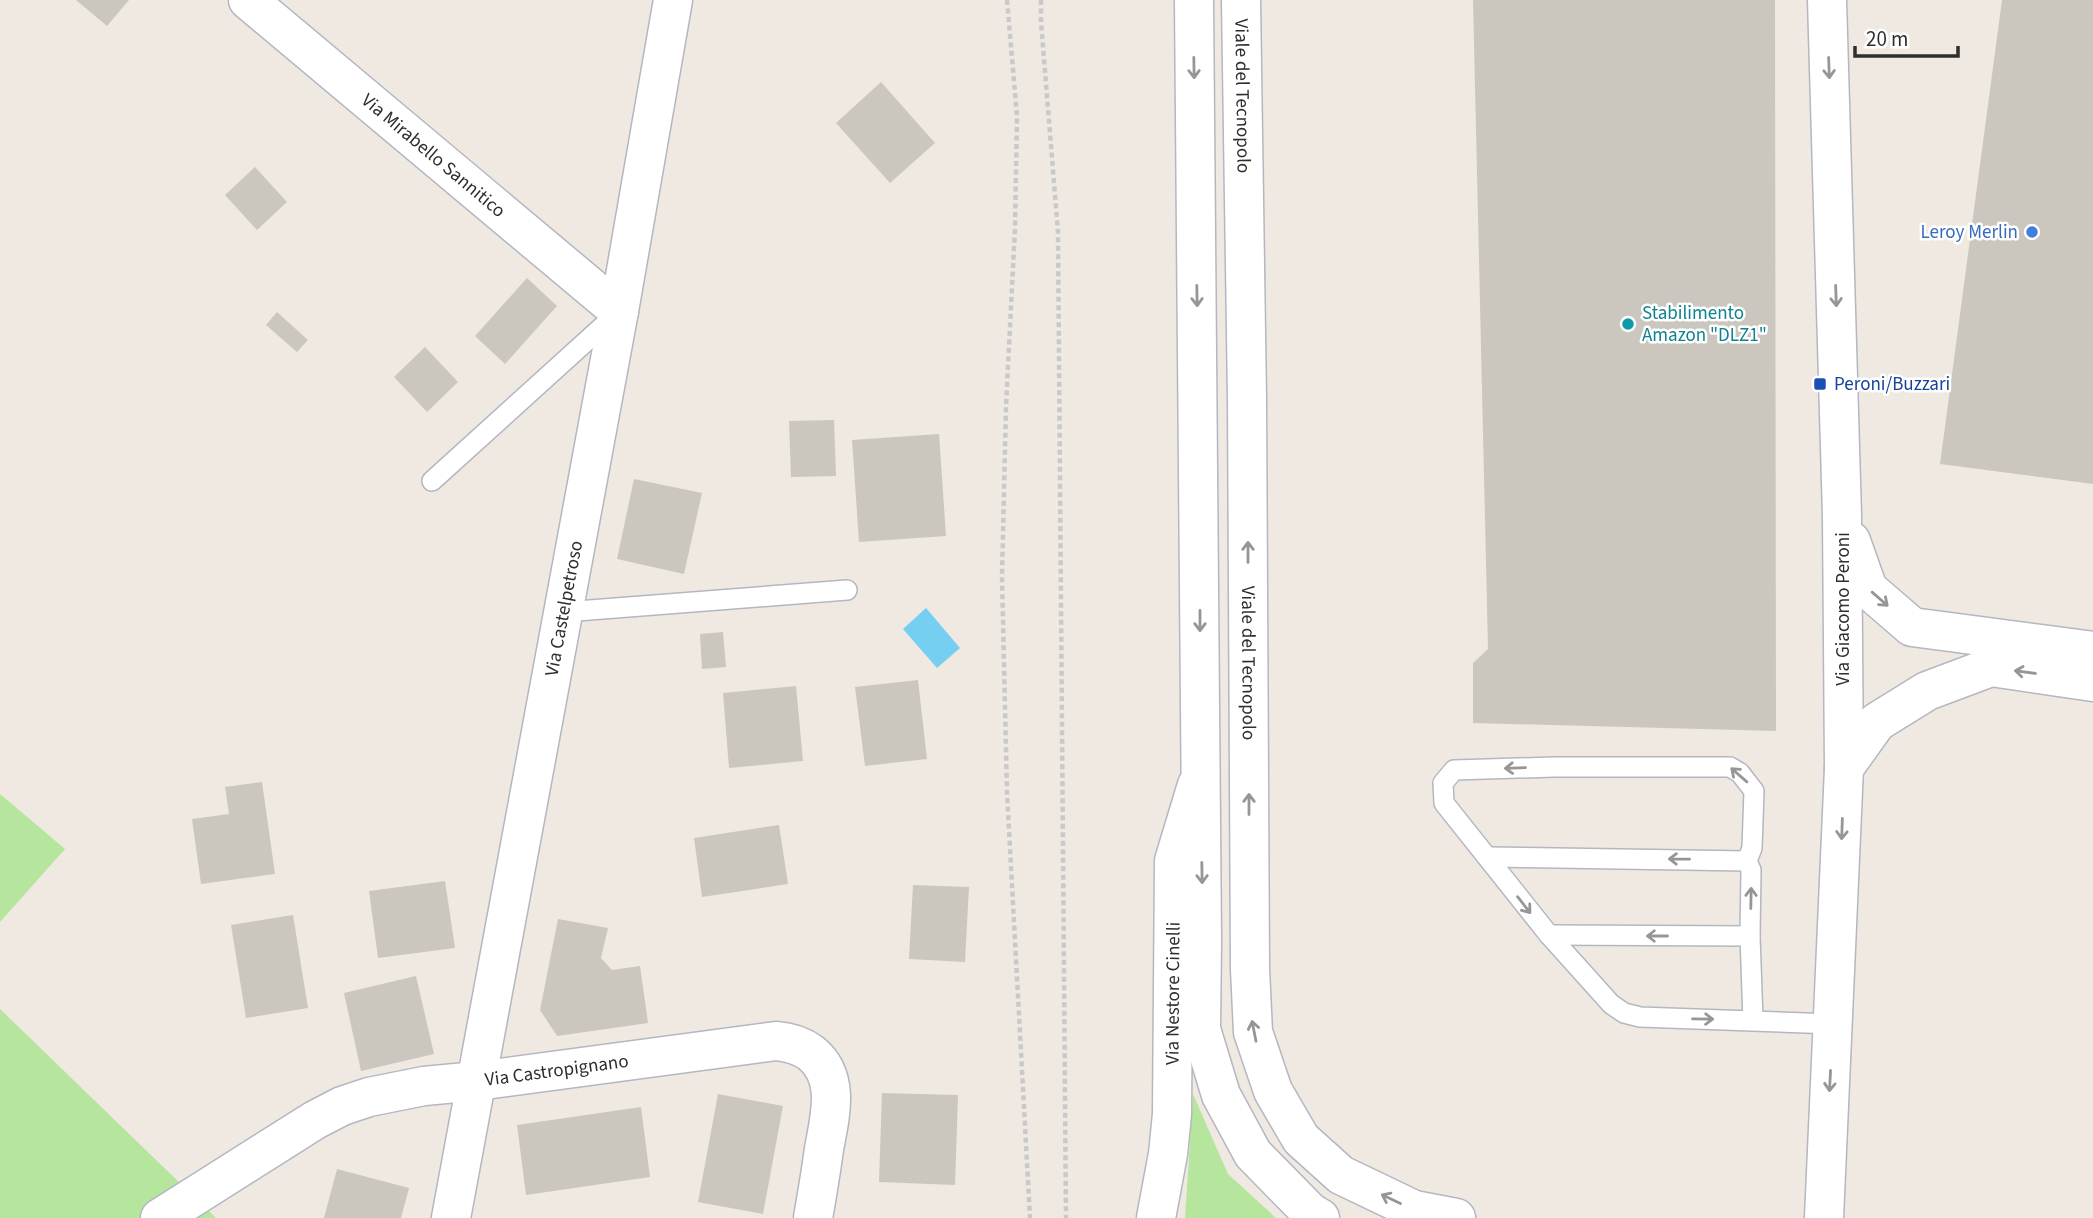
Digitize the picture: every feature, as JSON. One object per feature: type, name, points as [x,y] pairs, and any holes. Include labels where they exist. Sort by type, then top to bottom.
[{"type":"street","name":"Via Mirabello Sannitico","points":[[248,0],[619,311]]},
{"type":"street","name":"Via Castelpetroso","points":[[451,1218],[619,311],[673,0]]},
{"type":"street","points":[[1194,0],[1201,1029],[1221,1095],[1253,1153],[1310,1212],[1320,1218]]},
{"type":"street","name":"Viale del Tecnopolo","points":[[1241,0],[1252,1032],[1273,1091],[1300,1139],[1341,1175],[1413,1210],[1456,1218]]},
{"type":"street","name":"Via Giacomo Peroni","points":[[1824,1218],[1844,768],[1842,516],[1827,0]]},
{"type":"street","points":[[1842,516],[1868,589],[1912,627],[2093,651]]},
{"type":"street","points":[[1844,768],[1877,722],[1927,691],[1991,667],[2093,682]]},
{"type":"street","name":"Via Nestore Cinelli","points":[[1156,1218],[1168,1154],[1172,1114],[1174,861],[1201,774]]},
{"type":"street","name":"Via Castropignano","points":[[160,1218],[342,1106],[424,1086],[776,1041],[800,1046],[816,1058],[830,1083],[832,1094],[813,1218]]},
{"type":"lane","points":[[432,481],[619,311]]},
{"type":"lane","points":[[564,612],[847,590]]},
{"type":"lane","points":[[1753,1020],[1751,870],[1747,861],[1752,848],[1754,791],[1740,773],[1730,767],[1454,770],[1443,783],[1444,803],[1487,858],[1549,936],[1611,1004],[1624,1013],[1640,1017],[1833,1024]]},
{"type":"lane","points":[[1487,858],[1747,861]]},
{"type":"lane","points":[[1549,936],[1750,936]]},
{"type":"path","points":[[1007,0],[1017,116],[1002,577],[1007,793],[1030,1218]]},
{"type":"path","points":[[1041,0],[1058,232],[1066,1218]]},
{"type":"green space","points":[[0,794],[65,849],[0,922]]},
{"type":"green space","points":[[0,1009],[216,1218],[0,1218]]},
{"type":"green space","points":[[1193,1094],[1228,1174],[1276,1218],[1185,1218]]},
{"type":"water","points":[[926,608],[960,648],[937,668],[903,629]]},
{"type":"building","points":[[76,0],[129,0],[107,26]]},
{"type":"building","name":"Stabilimento Amazon \"DLZ1\"","points":[[1473,0],[1775,0],[1776,731],[1473,723],[1473,663],[1488,649]]},
{"type":"building","name":"Leroy Merlin","points":[[2002,0],[2093,0],[2093,484],[1940,464]]},
{"type":"building","points":[[881,82],[935,143],[890,183],[836,123]]},
{"type":"building","points":[[255,167],[287,202],[257,230],[225,195]]},
{"type":"building","points":[[527,278],[557,306],[505,364],[475,336]]},
{"type":"building","points":[[277,312],[308,340],[297,352],[266,325]]},
{"type":"building","points":[[425,347],[458,382],[427,412],[394,377]]},
{"type":"building","points":[[834,420],[836,476],[791,477],[789,421]]},
{"type":"building","points":[[939,434],[946,536],[859,542],[852,440]]},
{"type":"building","points":[[634,479],[702,493],[684,574],[617,559]]},
{"type":"building","points":[[723,632],[726,667],[702,669],[700,634]]},
{"type":"building","points":[[918,680],[927,759],[865,766],[855,687]]},
{"type":"building","points":[[796,686],[803,761],[729,768],[723,693]]},
{"type":"building","points":[[262,782],[275,874],[201,884],[192,819],[229,814],[225,787]]},
{"type":"building","points":[[779,825],[788,884],[702,897],[694,838]]},
{"type":"building","points":[[445,881],[455,948],[378,958],[369,891]]},
{"type":"building","points":[[913,885],[969,887],[965,962],[909,959]]},
{"type":"building","points":[[293,915],[308,1008],[246,1018],[231,925]]},
{"type":"building","points":[[558,919],[608,928],[601,958],[612,970],[640,966],[648,1023],[557,1036],[540,1010]]},
{"type":"building","points":[[416,976],[434,1054],[361,1071],[344,993]]},
{"type":"building","points":[[882,1093],[958,1095],[955,1185],[879,1182]]},
{"type":"building","points":[[718,1094],[783,1106],[763,1214],[698,1202]]},
{"type":"building","points":[[641,1107],[650,1177],[526,1195],[517,1125]]},
{"type":"building","points":[[337,1169],[409,1188],[401,1218],[324,1218]]},
{"type":"place","name":"Leroy Merlin","points":[[2032,232]]},
{"type":"place","name":"Stabilimento Amazon \"DLZ1\"","points":[[1628,324]]},
{"type":"place","name":"Peroni/Buzzari","points":[[1820,384]]}]
